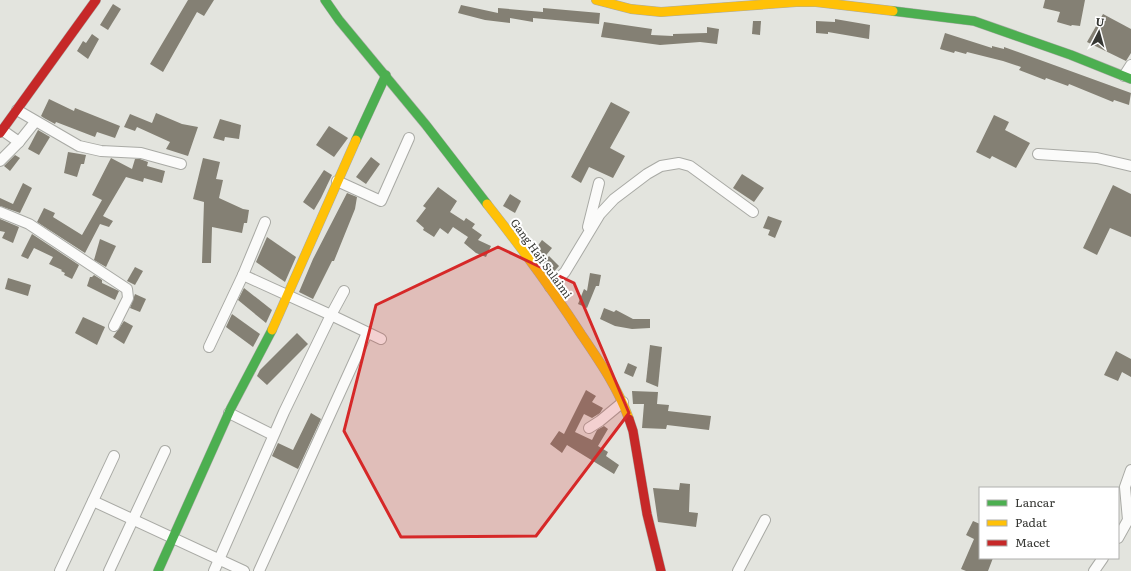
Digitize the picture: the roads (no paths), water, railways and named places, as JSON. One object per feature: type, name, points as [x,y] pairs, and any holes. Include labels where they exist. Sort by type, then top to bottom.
[{"type":"street","points":[[0,161],[9,136],[26,116],[96,0]]},
{"type":"street","name":"Gang Haji Sulaimi","points":[[325,0],[339,20],[386,75],[550,287],[587,341],[623,402],[633,431],[647,514],[661,571]]},
{"type":"street","points":[[596,0],[632,9],[661,12],[805,1],[974,21],[1128,77],[1131,65]]},
{"type":"street","points":[[158,571],[229,413],[270,334],[337,181],[386,75]]},
{"type":"street","points":[[9,136],[26,116]]},
{"type":"street","points":[[26,116],[71,142],[90,149],[141,153],[181,164]]},
{"type":"street","points":[[337,181],[381,201],[409,138]]},
{"type":"street","points":[[1038,154],[1102,158],[1131,166]]},
{"type":"street","points":[[550,287],[571,263],[600,214],[614,199],[655,168],[672,163],[690,166],[753,212]]},
{"type":"street","points":[[586,236],[599,183]]},
{"type":"street","points":[[0,212],[29,224],[127,289],[128,298],[114,326]]},
{"type":"street","points":[[209,346],[265,222]]},
{"type":"street","points":[[242,275],[381,339]]},
{"type":"street","points":[[214,571],[274,436],[344,291]]},
{"type":"street","points":[[259,571],[367,333]]},
{"type":"street","points":[[589,428],[600,422],[623,402]]},
{"type":"street","points":[[229,413],[274,436]]},
{"type":"street","points":[[109,571],[165,452]]},
{"type":"street","points":[[60,571],[114,456]]},
{"type":"street","points":[[1119,536],[1128,520],[1125,488],[1131,470]]},
{"type":"street","points":[[93,501],[244,571]]},
{"type":"street","points":[[738,571],[765,520]]},
{"type":"street","points":[[1094,571],[1102,559]]}]
